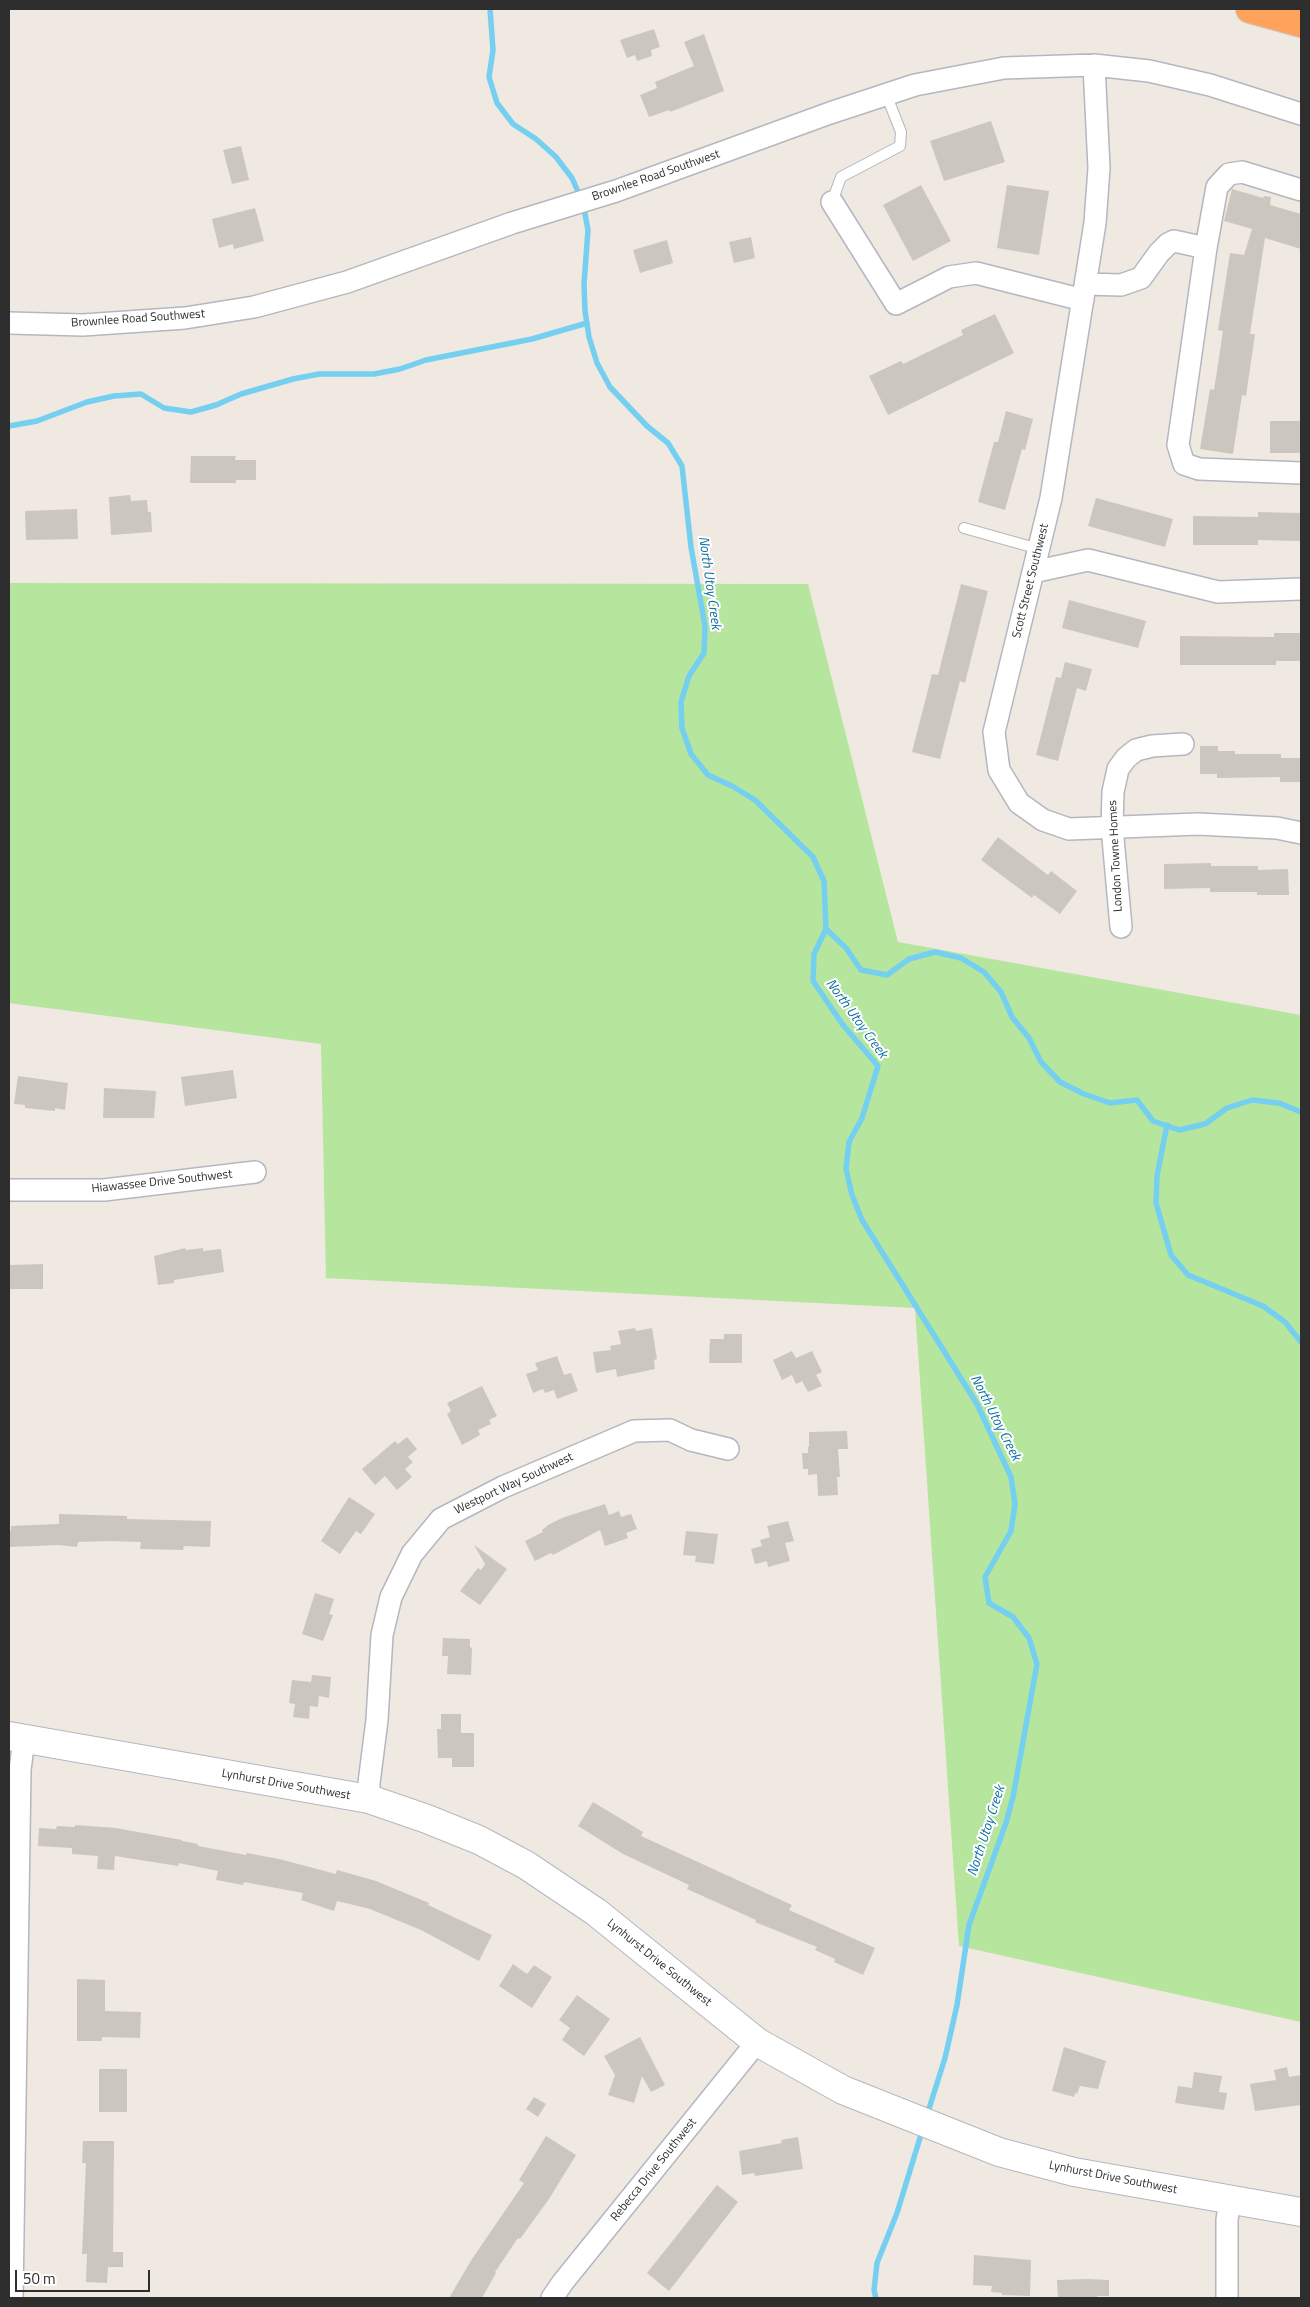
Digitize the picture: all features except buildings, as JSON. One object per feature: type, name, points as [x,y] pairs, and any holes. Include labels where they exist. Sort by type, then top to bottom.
[{"type":"highway","points":[[1250,9],[1301,23]]},
{"type":"street","name":"Brownlee Road Southwest","points":[[9,323],[83,325],[185,318],[254,307],[348,282],[512,223],[616,191],[886,94],[915,85],[1004,68],[1094,65],[1149,71],[1210,86],[1301,114]]},
{"type":"street","name":"Scott Street Southwest","points":[[1094,65],[1099,168],[1096,224],[1051,498],[994,732],[999,770],[1019,803],[1042,820],[1069,829],[1198,824],[1277,828],[1301,833]]},
{"type":"street","points":[[1301,190],[1242,172],[1228,174],[1217,187],[1206,248],[1178,445],[1184,464],[1199,469],[1301,473]]},
{"type":"street","points":[[832,202],[896,304],[949,277],[976,273],[1084,292],[1121,285],[1140,278],[1159,253],[1174,241],[1206,248]]},
{"type":"street","points":[[1033,572],[1088,560],[1218,592],[1301,589]]},
{"type":"street","name":"London Towne Homes","points":[[1121,927],[1112,827],[1113,792],[1118,769],[1126,758],[1136,750],[1152,746],[1183,744]]},
{"type":"street","name":"Hiawassee Drive Southwest","points":[[9,1190],[104,1190],[255,1172]]},
{"type":"street","name":"Westport Way Southwest","points":[[369,1799],[369,1783],[378,1711],[382,1635],[391,1597],[412,1554],[441,1519],[503,1487],[634,1431],[670,1430],[690,1440],[728,1449]]},
{"type":"street","points":[[12,2298],[20,1770],[16,1737]]},
{"type":"street","name":"Lynhurst Drive Southwest","points":[[16,1737],[369,1799],[428,1819],[479,1840],[526,1865],[596,1912],[757,2042],[843,2090],[999,2152],[1074,2172],[1301,2212]]},
{"type":"street","name":"Rebecca Drive Southwest","points":[[552,2298],[757,2042]]},
{"type":"street","points":[[1227,2298],[1227,2220],[1230,2199]]},
{"type":"lane","points":[[832,202],[841,177],[900,146],[901,132],[886,94]]},
{"type":"lane","points":[[964,528],[1039,549]]},
{"type":"green space","points":[[9,583],[808,584],[898,942],[1301,1015],[1301,2022],[959,1946],[915,1308],[326,1278],[321,1044],[9,1003]]},
{"type":"waterway","name":"North Utoy Creek","points":[[490,9],[493,50],[489,77],[497,103],[513,124],[536,139],[556,157],[572,178],[583,203],[588,230],[584,284],[585,311],[589,337],[597,363],[610,387],[647,426],[668,443],[682,466],[691,547],[705,626],[704,653],[689,676],[681,702],[682,728],[691,754],[708,775],[732,786],[755,800],[813,857],[824,881],[826,929],[814,954],[813,981],[843,1025],[878,1066],[862,1118],[849,1142],[846,1169],[852,1195],[862,1220],[977,1404],[1011,1477],[1015,1504],[1011,1531],[985,1577],[989,1603],[1013,1617],[1029,1638],[1037,1664],[1013,1797],[1006,1823],[969,1925],[957,2005],[945,2058],[927,2115]]},
{"type":"waterway","points":[[9,426],[37,421],[87,402],[114,396],[141,394],[164,408],[191,412],[216,405],[241,394],[293,379],[319,374],[374,374],[400,369],[426,360],[532,339],[587,323]]},
{"type":"waterway","points":[[826,929],[846,948],[861,970],[887,975],[909,959],[935,952],[961,958],[984,972],[1001,992],[1012,1017],[1029,1038],[1041,1062],[1060,1082],[1084,1094],[1110,1103],[1137,1100],[1153,1121],[1179,1130],[1205,1124],[1227,1108],[1252,1100],[1279,1103],[1301,1112]]},
{"type":"waterway","points":[[1167,1125],[1157,1176],[1156,1203],[1171,1255],[1188,1275],[1263,1306],[1285,1322],[1301,1342]]},
{"type":"waterway","name":"North Utoy Creek","points":[[876,2298],[874,2290],[877,2263],[897,2213],[923,2128]]}]
